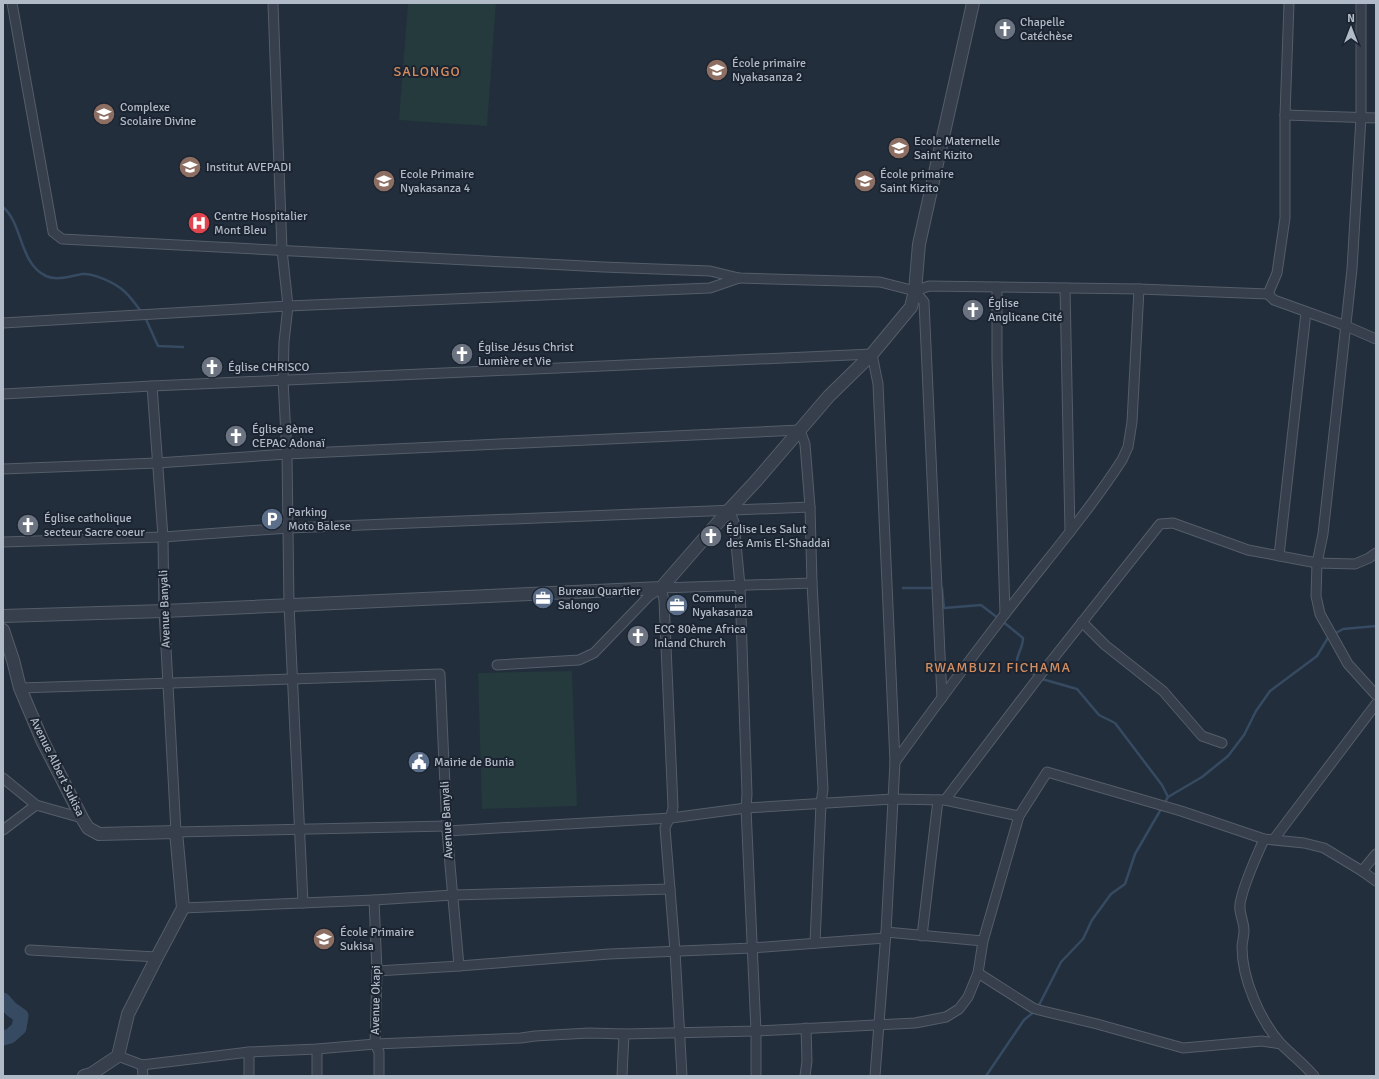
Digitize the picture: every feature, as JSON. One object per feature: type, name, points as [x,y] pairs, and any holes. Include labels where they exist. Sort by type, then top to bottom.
[{"type":"street","points":[[12,3],[53,232],[62,240],[710,271],[739,278],[880,282],[916,291],[929,286],[1065,288],[1268,294],[1274,300],[1346,326],[1376,339]]},
{"type":"street","points":[[272,3],[282,250],[288,306],[284,342],[284,380],[288,454],[289,605],[303,902]]},
{"type":"street","points":[[497,665],[579,660],[594,652],[649,596],[661,588],[829,396],[872,354],[912,307],[916,291],[919,244],[973,3]]},
{"type":"street","points":[[1268,294],[1277,273],[1285,218],[1285,115],[1289,3]]},
{"type":"street","points":[[1361,3],[1361,118],[1352,269],[1323,534],[1316,563],[1316,596],[1320,614],[1330,635],[1348,664],[1376,695]]},
{"type":"street","points":[[1285,115],[1376,118]]},
{"type":"street","points":[[3,323],[288,306],[710,288],[739,278]]},
{"type":"street","points":[[997,287],[996,359],[1002,618]]},
{"type":"street","points":[[1065,288],[1070,532]]},
{"type":"street","points":[[895,762],[1002,618],[1070,532],[1122,460],[1128,447],[1132,422],[1139,290]]},
{"type":"street","points":[[916,291],[924,302],[942,698]]},
{"type":"street","points":[[1280,556],[1306,312]]},
{"type":"street","points":[[3,394],[872,354]]},
{"type":"street","points":[[872,354],[878,384],[895,762],[886,935],[875,1076]]},
{"type":"street","name":"Avenue Banyali","points":[[152,386],[163,537],[164,610],[176,832]]},
{"type":"street","points":[[3,469],[157,463],[288,454],[800,430]]},
{"type":"street","points":[[800,430],[805,444],[810,507],[812,583],[823,789],[821,803],[815,943]]},
{"type":"street","points":[[3,542],[163,537],[289,528],[810,507]]},
{"type":"street","points":[[729,510],[734,522],[740,586],[747,794],[746,808],[756,1031],[756,1076]]},
{"type":"street","points":[[922,936],[941,800],[1160,524],[1173,523],[1248,550],[1316,563],[1355,564],[1369,558],[1376,552]]},
{"type":"street","points":[[3,616],[812,583]]},
{"type":"street","points":[[661,588],[664,600],[673,807],[671,818],[665,828],[675,951],[682,1076]]},
{"type":"street","points":[[1082,622],[1105,645],[1163,691],[1202,736],[1222,743]]},
{"type":"street","name":"Avenue Albert Sukisa","points":[[3,630],[20,688],[42,740],[88,828],[99,834],[176,832]]},
{"type":"street","name":"Avenue Banyali","points":[[293,680],[440,674],[447,828],[459,966]]},
{"type":"street","points":[[20,688],[293,680]]},
{"type":"street","points":[[1274,839],[1376,704]]},
{"type":"street","points":[[118,1056],[142,1066],[249,1052],[317,1049],[375,1044],[521,1038],[589,1033],[624,1034],[756,1031],[915,1023],[946,1017],[959,1009],[968,997],[978,973],[983,941],[1019,816],[1047,772],[1264,838],[1304,843],[1324,848],[1376,881]]},
{"type":"street","points":[[3,778],[36,805],[82,818]]},
{"type":"street","points":[[84,1076],[91,1074],[118,1056],[128,1014],[183,908],[176,832],[447,828],[671,818],[746,808],[892,799],[941,800],[1019,816]]},
{"type":"street","points":[[3,830],[36,805]]},
{"type":"street","points":[[1264,838],[1241,899],[1239,910],[1244,931],[1242,947],[1245,973],[1256,1003],[1266,1022],[1281,1044],[1306,1066],[1314,1076]]},
{"type":"street","points":[[1362,871],[1376,854]]},
{"type":"street","points":[[183,908],[453,895],[670,889]]},
{"type":"street","name":"Avenue Okapi","points":[[374,900],[377,971],[375,1044],[379,1052],[379,1076]]},
{"type":"street","points":[[377,971],[609,954],[752,948],[886,935],[922,936],[983,941]]},
{"type":"street","points":[[30,950],[157,957]]},
{"type":"street","points":[[978,973],[1036,1009],[1183,1048],[1262,1041],[1281,1044]]},
{"type":"street","points":[[805,1076],[807,1060],[806,1028]]},
{"type":"street","points":[[622,1076],[624,1034]]},
{"type":"street","points":[[317,1049],[317,1076]]},
{"type":"street","points":[[249,1052],[249,1076]]},
{"type":"street","points":[[142,1066],[142,1076]]},
{"type":"green space","points":[[408,3],[496,3],[487,126],[399,120]]},
{"type":"green space","points":[[572,671],[577,806],[482,809],[478,673]]},
{"type":"waterway","points":[[3,207],[14,223],[26,253],[37,270],[46,276],[55,278],[87,274],[104,279],[124,291],[140,310]]},
{"type":"waterway","points":[[145,317],[158,346],[183,347]]},
{"type":"waterway","points":[[903,588],[934,588]]},
{"type":"waterway","points":[[942,588],[944,608],[981,605],[998,618]]},
{"type":"waterway","points":[[1002,621],[1023,638],[1022,646],[1017,658],[1017,665],[1042,679],[1077,689],[1099,715],[1115,723],[1162,785],[1168,797]]},
{"type":"waterway","points":[[1334,634],[1343,629],[1376,626]]},
{"type":"waterway","points":[[1038,1007],[1061,962],[1083,939],[1092,920],[1111,894],[1125,884],[1135,854],[1168,797],[1202,777],[1228,756],[1244,735],[1256,711],[1270,691],[1317,656],[1329,636]]},
{"type":"waterway","points":[[3,1000],[11,1009],[21,1016],[19,1028],[10,1036],[3,1038]]},
{"type":"waterway","points":[[986,1076],[1024,1020],[1035,1011]]},
{"type":"place","name":"Chapelle Catéchèse","points":[[1005,29]]},
{"type":"place","name":"École primaire Nyakasanza 2","points":[[717,70]]},
{"type":"place","name":"Complexe Scolaire Divine","points":[[104,114]]},
{"type":"place","name":"Ecole Maternelle Saint Kizito","points":[[899,148]]},
{"type":"place","name":"Institut AVEPADI","points":[[190,167]]},
{"type":"place","name":"Ecole Primaire Nyakasanza 4","points":[[384,181]]},
{"type":"place","name":"École primaire Saint Kizito","points":[[865,181]]},
{"type":"place","name":"Centre Hospitalier Mont Bleu","points":[[199,223]]},
{"type":"place","name":"Église Anglicane Cité","points":[[973,310]]},
{"type":"place","name":"Église Jésus Christ Lumière et Vie","points":[[462,354]]},
{"type":"place","name":"Église CHRISCO","points":[[212,367]]},
{"type":"place","name":"Église 8ème CEPAC Adonaï","points":[[236,436]]},
{"type":"place","name":"Parking Moto Balese","points":[[272,519]]},
{"type":"place","name":"Église catholique secteur Sacre coeur","points":[[28,525]]},
{"type":"place","name":"Église Les Salut des Amis El-Shaddai","points":[[711,536]]},
{"type":"place","name":"Bureau Quartier Salongo","points":[[543,598]]},
{"type":"place","name":"Commune Nyakasanza","points":[[677,605]]},
{"type":"place","name":"ECC 80ème Africa Inland Church","points":[[638,636]]},
{"type":"place","name":"Mairie de Bunia","points":[[419,762]]},
{"type":"place","name":"École Primaire Sukisa","points":[[324,939]]},
{"type":"district","name":"SALONGO","points":[[427,71]]},
{"type":"district","name":"RWAMBUZI FICHAMA","points":[[998,667]]}]
